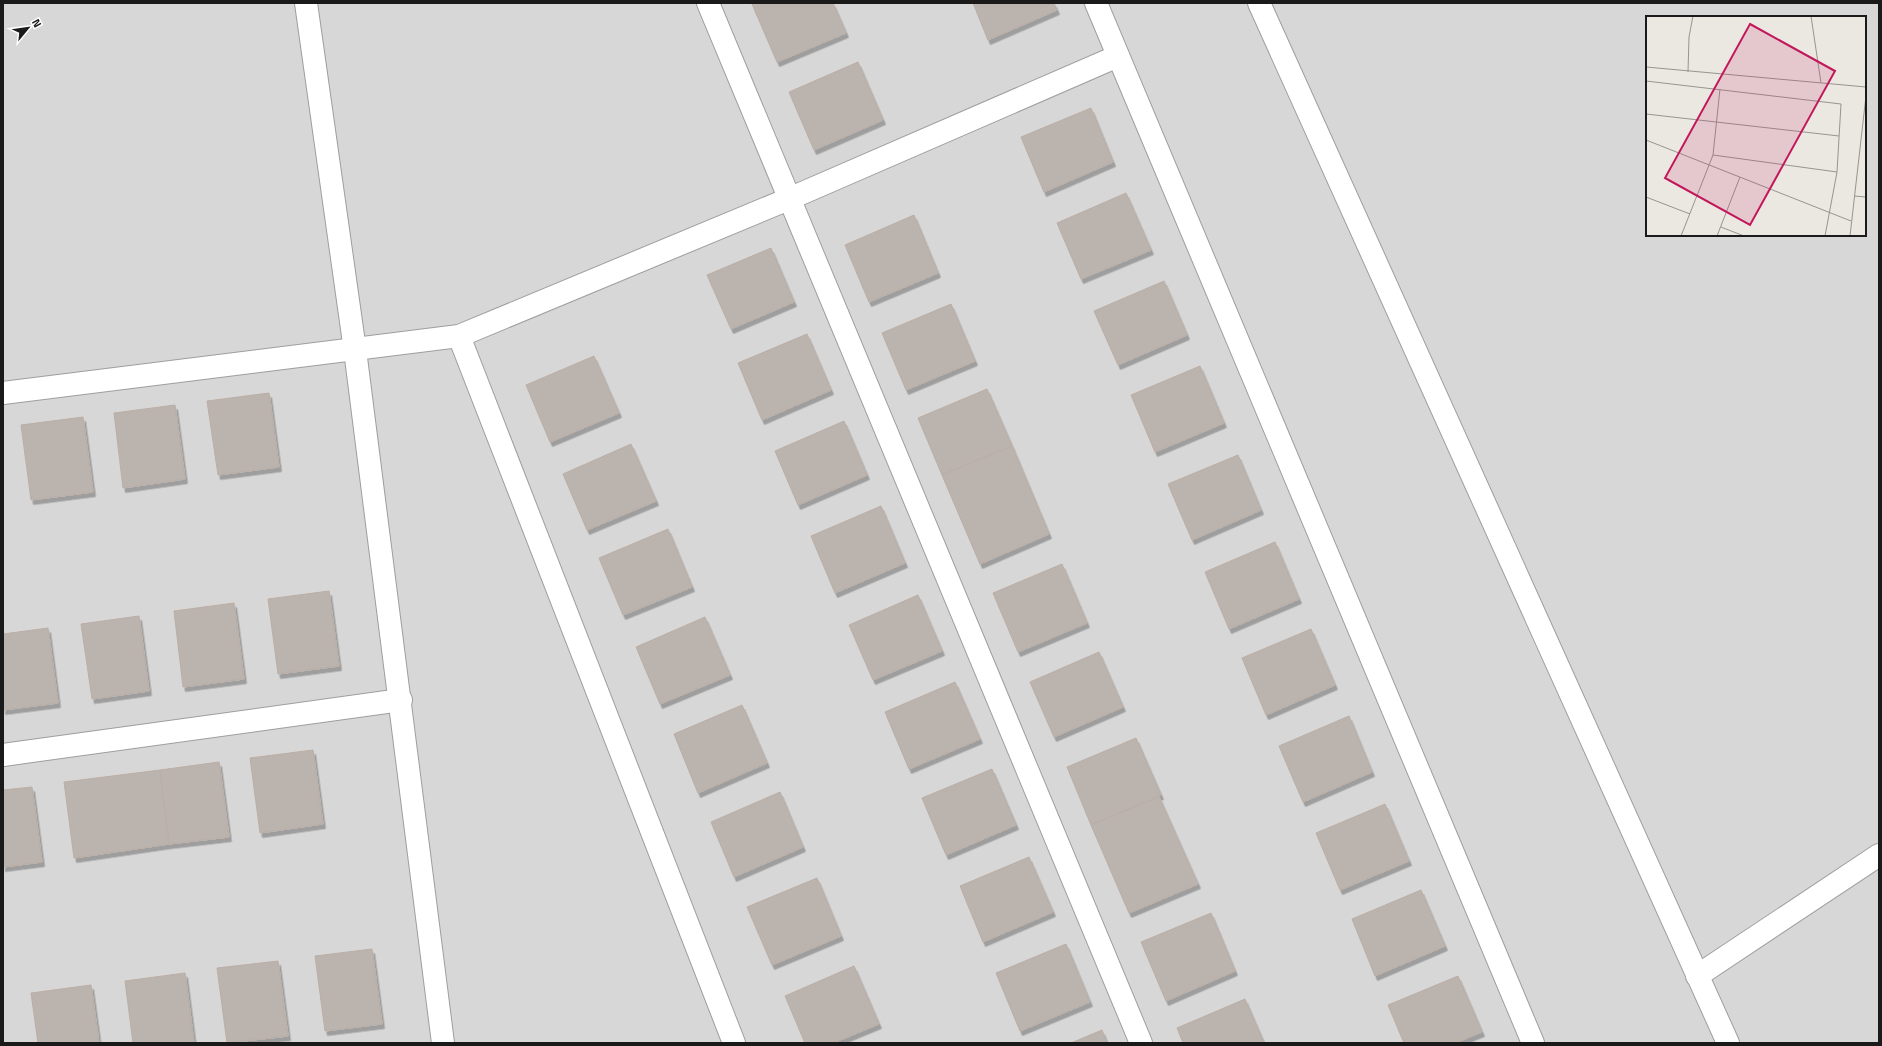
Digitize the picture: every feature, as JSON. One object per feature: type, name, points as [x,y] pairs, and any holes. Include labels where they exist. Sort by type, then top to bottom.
[{"type":"street","points":[[306,3],[356,350],[443,1043]]},
{"type":"street","points":[[708,3],[791,198],[1141,1043]]},
{"type":"street","points":[[1096,3],[1533,1043]]},
{"type":"street","points":[[1259,3],[1728,1043]]},
{"type":"street","points":[[3,394],[459,336],[791,198],[1118,56]]},
{"type":"street","points":[[459,336],[734,1043]]},
{"type":"street","points":[[3,755],[400,700]]},
{"type":"street","points":[[1697,976],[1879,855]]},
{"type":"shaded area","points":[[3,3],[1879,3],[1879,1043],[3,1043]]},
{"type":"building","points":[[833,3],[846,33],[777,62],[752,4]]},
{"type":"building","points":[[973,3],[1054,3],[1057,10],[988,40]]},
{"type":"building","points":[[858,62],[883,120],[814,150],[789,92]]},
{"type":"building","points":[[1091,108],[1113,162],[1044,192],[1021,137]]},
{"type":"building","points":[[1126,193],[1151,250],[1081,279],[1057,223]]},
{"type":"building","points":[[914,215],[938,273],[869,302],[845,245]]},
{"type":"building","points":[[771,248],[794,302],[731,329],[707,275]]},
{"type":"building","points":[[1164,281],[1187,335],[1118,365],[1094,311]]},
{"type":"building","points":[[951,304],[975,361],[906,390],[882,333]]},
{"type":"building","points":[[807,334],[831,390],[762,420],[738,363]]},
{"type":"building","points":[[594,356],[619,413],[550,442],[526,385]]},
{"type":"building","points":[[1200,366],[1224,423],[1155,452],[1131,395]]},
{"type":"building","points":[[987,389],[1012,446],[942,475],[918,418]]},
{"type":"building","points":[[269,393],[279,467],[218,475],[207,401]]},
{"type":"building","points":[[175,405],[185,479],[123,488],[114,413]]},
{"type":"building","points":[[83,417],[93,492],[31,500],[21,425]]},
{"type":"building","points":[[844,421],[867,475],[798,505],[775,451]]},
{"type":"building","points":[[631,444],[656,501],[587,530],[563,474]]},
{"type":"building","points":[[1012,446],[1049,534],[980,564],[942,475]]},
{"type":"building","points":[[1238,455],[1261,510],[1192,540],[1168,484]]},
{"type":"building","points":[[881,506],[905,563],[835,593],[811,536]]},
{"type":"building","points":[[668,529],[692,587],[623,615],[599,558]]},
{"type":"building","points":[[1275,542],[1299,599],[1229,629],[1205,572]]},
{"type":"building","points":[[1062,564],[1087,623],[1018,652],[993,593]]},
{"type":"building","points":[[329,591],[339,666],[278,674],[268,599]]},
{"type":"building","points":[[918,595],[942,651],[873,680],[849,625]]},
{"type":"building","points":[[234,603],[244,679],[183,687],[174,611]]},
{"type":"building","points":[[139,616],[149,691],[92,699],[81,624]]},
{"type":"building","points":[[705,617],[730,675],[660,704],[636,647]]},
{"type":"building","points":[[48,628],[58,703],[3,710],[3,634]]},
{"type":"building","points":[[1311,629],[1335,685],[1266,715],[1242,658]]},
{"type":"building","points":[[1099,652],[1123,707],[1054,737],[1030,682]]},
{"type":"building","points":[[955,682],[980,739],[909,769],[885,712]]},
{"type":"building","points":[[742,705],[767,763],[698,793],[674,734]]},
{"type":"building","points":[[1349,716],[1372,772],[1303,802],[1279,746]]},
{"type":"building","points":[[1136,738],[1161,795],[1091,825],[1067,767]]},
{"type":"building","points":[[313,750],[323,824],[260,833],[250,758]]},
{"type":"building","points":[[219,762],[229,837],[169,844],[160,770]]},
{"type":"building","points":[[992,769],[1016,825],[946,855],[922,798]]},
{"type":"building","points":[[160,770],[169,844],[74,858],[64,782]]},
{"type":"building","points":[[32,787],[42,862],[3,867],[3,790]]},
{"type":"building","points":[[780,792],[803,847],[734,877],[711,822]]},
{"type":"building","points":[[1159,797],[1198,884],[1129,913],[1091,825]]},
{"type":"building","points":[[1385,804],[1409,861],[1340,890],[1316,833]]},
{"type":"building","points":[[1029,857],[1053,912],[983,942],[960,886]]},
{"type":"building","points":[[817,878],[841,936],[772,965],[747,907]]},
{"type":"building","points":[[1421,890],[1445,946],[1375,976],[1352,919]]},
{"type":"building","points":[[1211,913],[1235,971],[1166,1001],[1141,942]]},
{"type":"building","points":[[1066,944],[1090,1002],[1020,1031],[996,973]]},
{"type":"building","points":[[372,949],[382,1024],[325,1031],[315,956]]},
{"type":"building","points":[[278,961],[288,1036],[227,1043],[217,968]]},
{"type":"building","points":[[854,966],[879,1024],[833,1043],[805,1043],[785,996]]},
{"type":"building","points":[[185,973],[194,1043],[133,1043],[125,981]]},
{"type":"building","points":[[1458,976],[1482,1032],[1455,1043],[1404,1043],[1388,1005]]},
{"type":"building","points":[[91,985],[99,1043],[38,1043],[31,993]]},
{"type":"building","points":[[1245,999],[1264,1043],[1183,1043],[1177,1028]]},
{"type":"building","points":[[1102,1030],[1107,1043],[1071,1043]]}]
